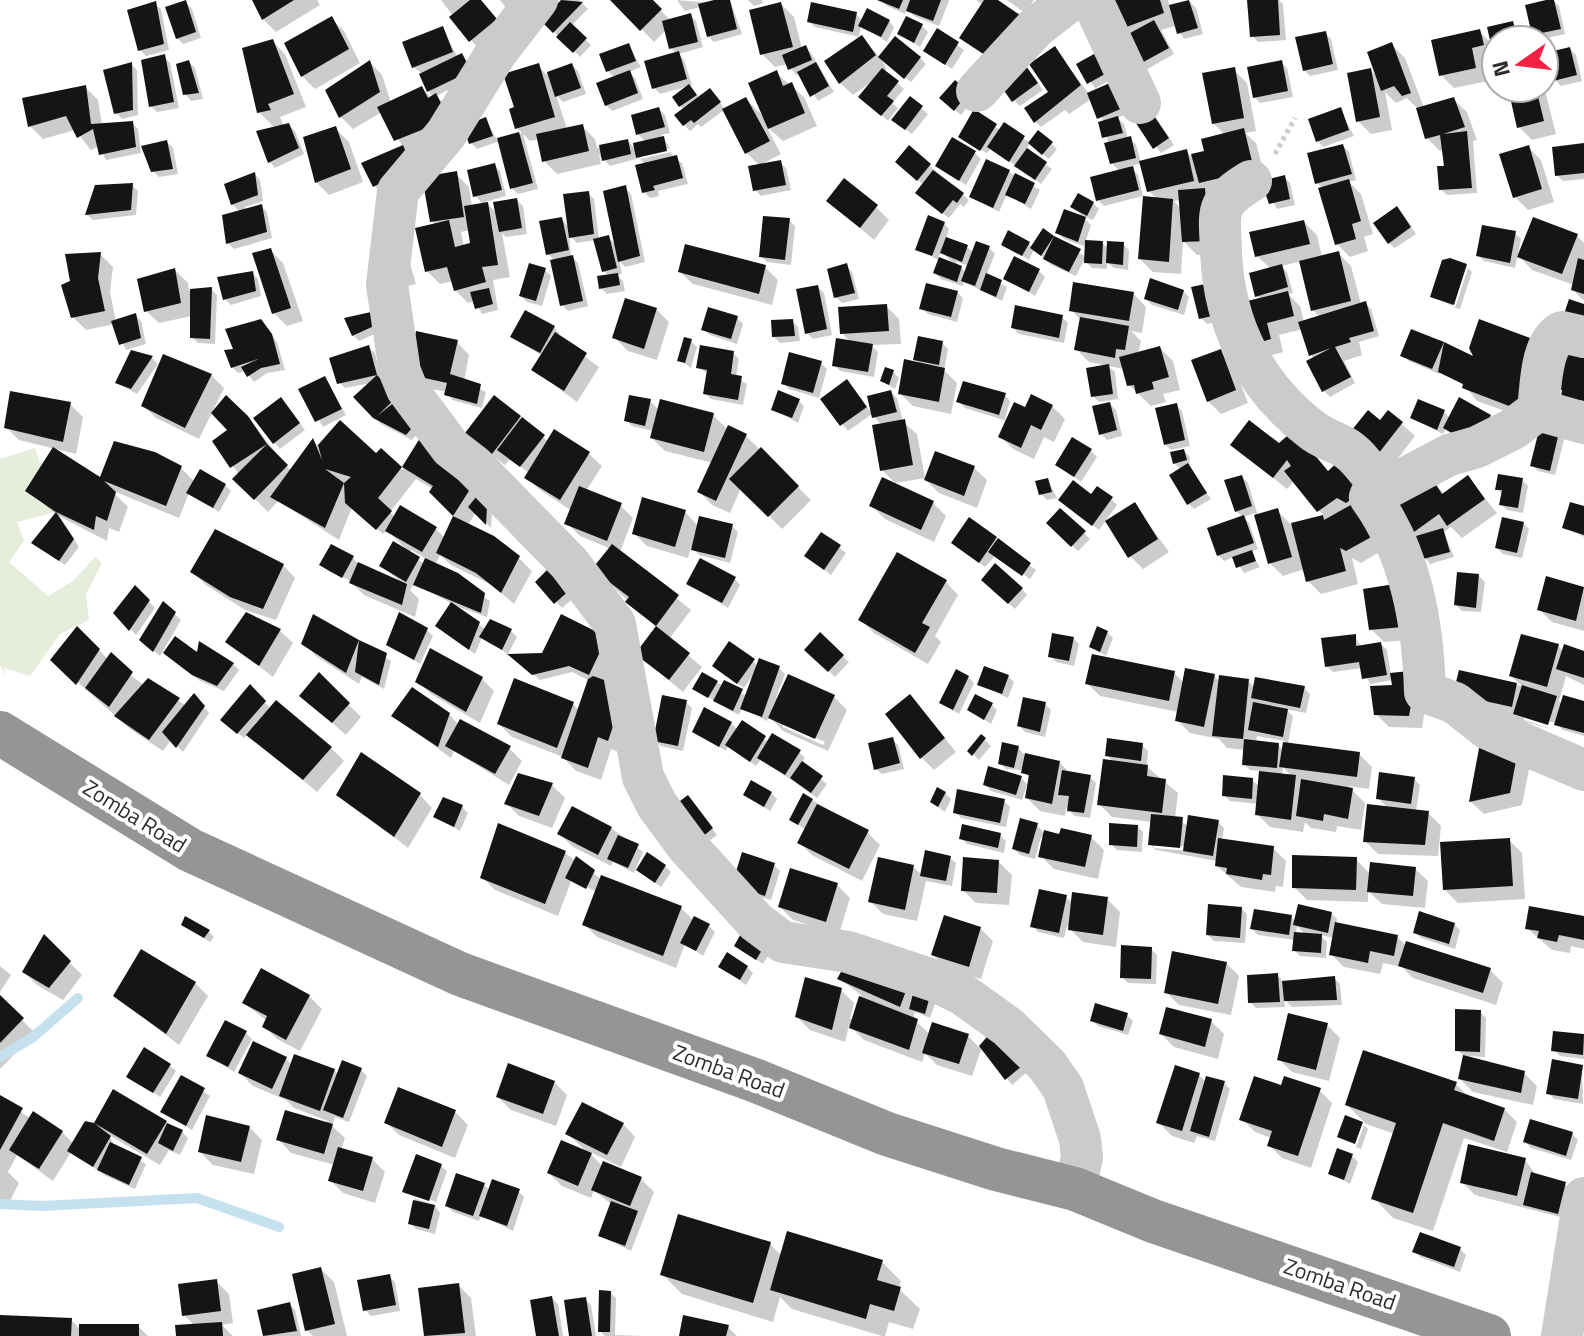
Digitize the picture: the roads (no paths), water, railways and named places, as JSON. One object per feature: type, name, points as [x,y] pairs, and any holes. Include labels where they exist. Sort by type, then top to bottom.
[{"type":"highway","name":"Zomba Road","points":[[0,733],[190,850],[460,974],[754,1080],[887,1134],[996,1169],[1075,1189],[1153,1221],[1489,1336]]},
{"type":"street","points":[[537,0],[496,53],[446,134],[398,191],[387,285],[400,372],[407,389],[451,448],[473,465],[569,563],[615,624],[643,777],[657,805],[688,847],[756,922],[783,942],[848,952],[935,981],[962,994],[1008,1027],[1047,1065],[1063,1088],[1080,1139],[1082,1157],[1075,1189]]},
{"type":"street","points":[[977,91],[1035,28],[1071,0]]},
{"type":"street","points":[[1092,0],[1140,103]]},
{"type":"street","points":[[1251,181],[1230,194],[1218,218],[1222,267],[1244,353],[1255,373],[1292,413],[1313,432],[1356,456],[1377,482],[1370,497]]},
{"type":"street","points":[[1370,497],[1449,455],[1477,447],[1513,429],[1538,410],[1548,347],[1553,336],[1562,332],[1584,337]]},
{"type":"street","points":[[1538,410],[1584,423]]},
{"type":"street","points":[[1370,497],[1399,546],[1421,630],[1425,692],[1455,703],[1488,729],[1584,770]]},
{"type":"street","points":[[1562,1336],[1584,1198]]},
{"type":"waterway","points":[[0,1057],[32,1038],[78,998]]},
{"type":"waterway","points":[[0,1204],[42,1206],[197,1198],[279,1227]]}]
